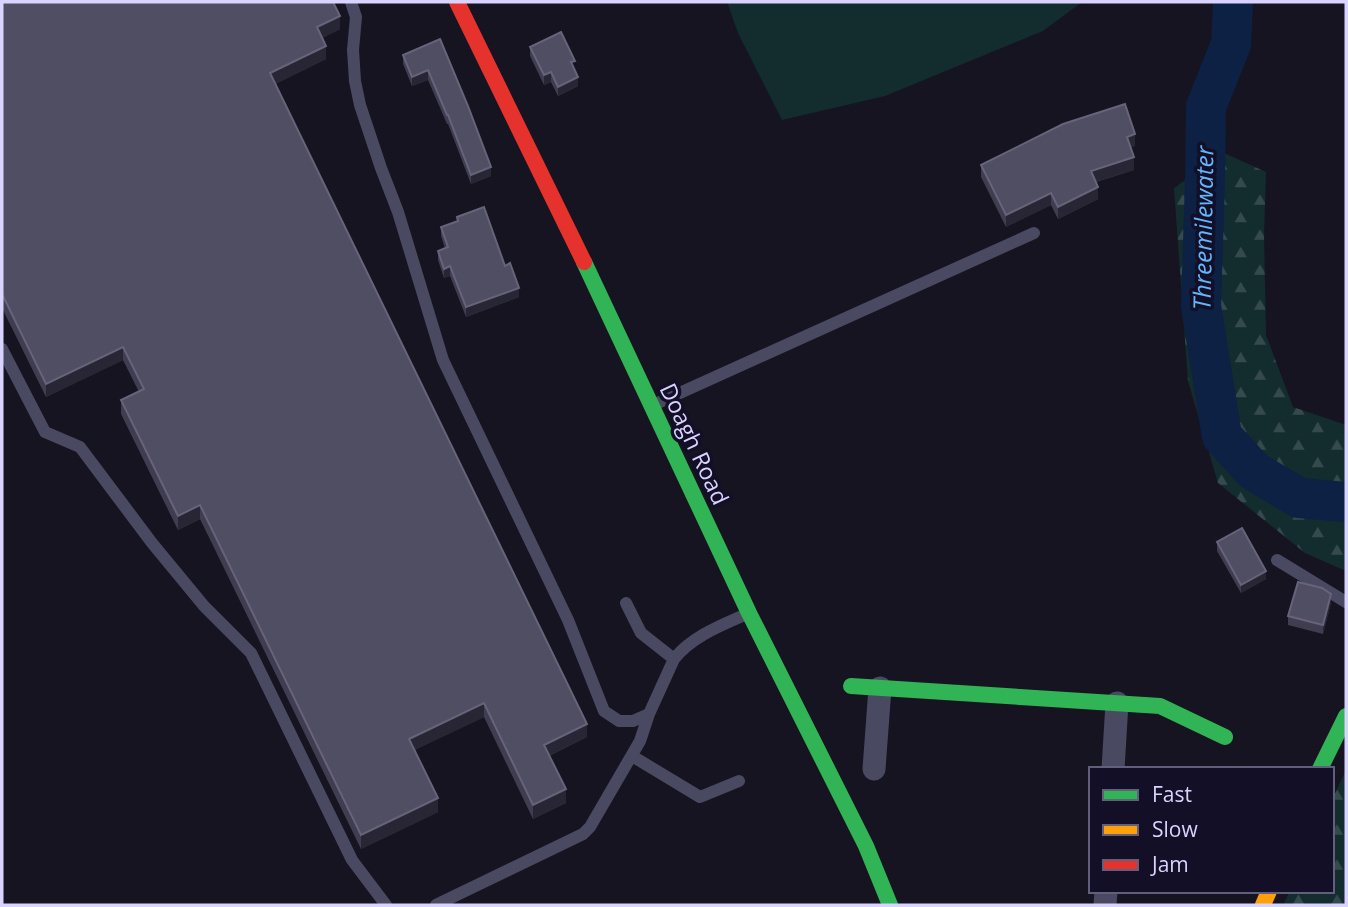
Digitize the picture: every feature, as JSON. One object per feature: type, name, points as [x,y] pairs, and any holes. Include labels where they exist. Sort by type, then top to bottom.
[{"type":"main road","name":"Doagh Road","points":[[457,2],[555,201],[749,613],[866,846],[890,905]]},
{"type":"main road","points":[[851,686],[1160,706],[1226,737]]},
{"type":"main road","points":[[1322,767],[1346,716]]},
{"type":"street","points":[[874,769],[880,688]]},
{"type":"street","points":[[1113,767],[1117,703]]},
{"type":"lane","points":[[351,2],[356,18],[353,50],[360,105],[398,212],[443,360],[568,620],[604,710],[619,720],[633,721],[649,715]]},
{"type":"lane","points":[[651,406],[1034,233]]},
{"type":"lane","points":[[2,349],[45,432],[80,447],[152,543],[204,606],[251,653],[352,860],[386,905]]},
{"type":"lane","points":[[1277,560],[1346,602]]},
{"type":"lane","points":[[626,603],[641,634],[674,659]]},
{"type":"lane","points":[[436,905],[583,834],[590,827],[640,741],[674,659],[683,648],[704,635],[749,613]]},
{"type":"lane","points":[[632,756],[700,797],[739,781]]},
{"type":"green space","points":[[727,2],[1082,2],[1043,31],[885,96],[782,120],[738,33]]},
{"type":"green space","points":[[1224,153],[1266,172],[1266,335],[1293,407],[1346,425],[1346,571],[1305,553],[1218,483],[1188,381],[1174,188]]},
{"type":"green space","points":[[1346,770],[1346,905],[1283,905],[1289,893],[1334,893],[1334,796]]},
{"type":"building","points":[[2,2],[333,2],[340,16],[317,27],[326,46],[270,73],[587,724],[544,745],[566,789],[533,805],[484,703],[409,739],[438,798],[361,835],[200,505],[178,516],[121,400],[144,389],[123,347],[46,384],[2,294]]},
{"type":"building","points":[[561,32],[575,61],[571,62],[578,77],[558,87],[551,72],[544,75],[530,47]]},
{"type":"building","points":[[440,39],[491,167],[471,175],[428,70],[412,77],[403,55]]},
{"type":"building","points":[[1125,104],[1135,134],[1127,137],[1134,157],[1091,171],[1098,187],[1058,207],[1051,193],[1006,215],[981,165],[1063,124]]},
{"type":"building","points":[[484,207],[505,266],[510,263],[519,288],[466,307],[450,266],[444,269],[438,251],[448,247],[441,227],[458,221],[457,217]]},
{"type":"building","points":[[1242,528],[1266,571],[1241,585],[1217,542]]},
{"type":"building","points":[[1298,582],[1322,588],[1331,594],[1323,625],[1288,616]]},
{"type":"waterway","name":"Threemilewater","points":[[1233,2],[1231,44],[1206,107],[1201,306],[1222,436],[1254,471],[1299,498],[1346,502]]},
{"type":"traffic: fast","points":[[584,262],[749,613],[866,846],[890,905]]},
{"type":"traffic: fast","points":[[851,686],[1160,706],[1225,737]]},
{"type":"traffic: fast","points":[[1321,767],[1346,716]]},
{"type":"traffic: slow","points":[[1263,905],[1268,893]]},
{"type":"traffic: jam","points":[[457,2],[584,262]]}]
